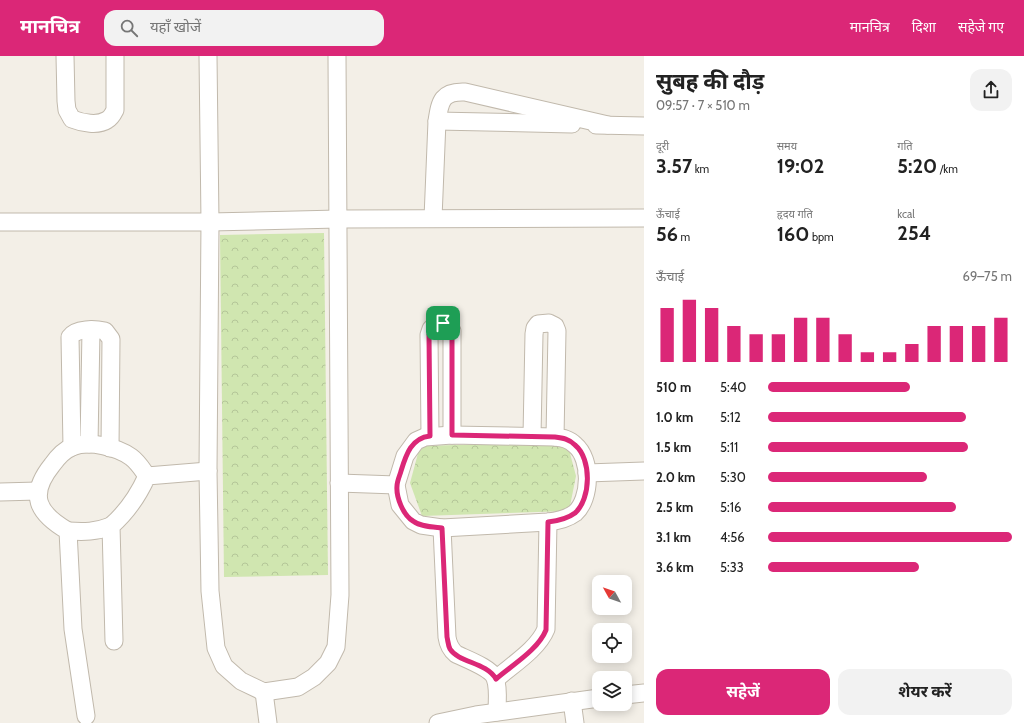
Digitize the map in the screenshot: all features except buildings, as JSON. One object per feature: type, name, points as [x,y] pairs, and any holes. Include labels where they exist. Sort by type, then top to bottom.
[{"type":"street","points":[[65,56],[67,110],[72,119],[84,123],[106,121],[112,116],[115,110],[115,56]]},
{"type":"street","points":[[208,56],[210,222],[208,471],[210,591],[216,648],[224,666],[240,681],[264,692],[298,687],[314,677],[328,663],[336,647],[340,595],[337,56]]},
{"type":"street","points":[[433,218],[437,121],[439,106],[445,96],[455,91],[466,92],[608,125]]},
{"type":"street","points":[[437,121],[644,126]]},
{"type":"street","points":[[0,222],[210,222],[433,218],[644,218]]},
{"type":"street","points":[[430,436],[429,335],[431,329],[437,322],[447,324],[452,331],[452,435]]},
{"type":"street","points":[[532,436],[534,334],[535,328],[538,324],[544,323],[553,324],[557,331],[555,437]]},
{"type":"street","points":[[89,444],[92,330]]},
{"type":"street","points":[[72,447],[70,337],[73,333],[78,331],[92,330],[105,331],[109,334],[111,339],[110,448]]},
{"type":"street","points":[[452,435],[532,436],[564,438],[575,445],[582,454],[587,473],[588,488],[582,504],[574,513],[563,520],[442,528],[421,525],[412,521],[400,505],[396,486],[405,456],[416,441],[430,436],[452,435]]},
{"type":"street","points":[[89,444],[119,450],[131,457],[140,465],[147,476],[132,504],[122,517],[111,526],[99,531],[68,531],[56,524],[40,505],[38,491],[44,476],[53,463],[72,447],[89,444]]},
{"type":"street","points":[[147,476],[208,471]]},
{"type":"street","points":[[587,473],[644,471]]},
{"type":"street","points":[[339,483],[396,486]]},
{"type":"street","points":[[0,492],[38,491]]},
{"type":"street","points":[[496,679],[537,644],[543,637],[546,630],[548,522]]},
{"type":"street","points":[[111,526],[114,641]]},
{"type":"street","points":[[442,528],[447,637],[449,646],[456,654],[488,670],[496,679],[497,712]]},
{"type":"street","points":[[68,531],[73,629],[86,716]]},
{"type":"street","points":[[264,692],[268,723]]},
{"type":"street","points":[[632,694],[644,693]]},
{"type":"street","points":[[438,723],[497,712],[592,699]]},
{"type":"street","points":[[572,701],[575,723]]},
{"type":"green space","points":[[324,233],[328,575],[224,577],[220,235]]},
{"type":"green space","points":[[567,442],[576,476],[569,511],[422,516],[410,483],[420,446]]},
{"type":"route","points":[[437,322],[443,323],[450,327],[453,339],[452,435],[564,438],[575,445],[582,454],[587,473],[588,488],[582,504],[574,513],[563,520],[548,522],[546,630],[543,637],[537,644],[496,679],[488,670],[451,650],[447,637],[442,528],[421,525],[412,521],[400,505],[396,486],[405,456],[411,447],[416,441],[430,436],[429,335],[431,329],[437,322]]}]
